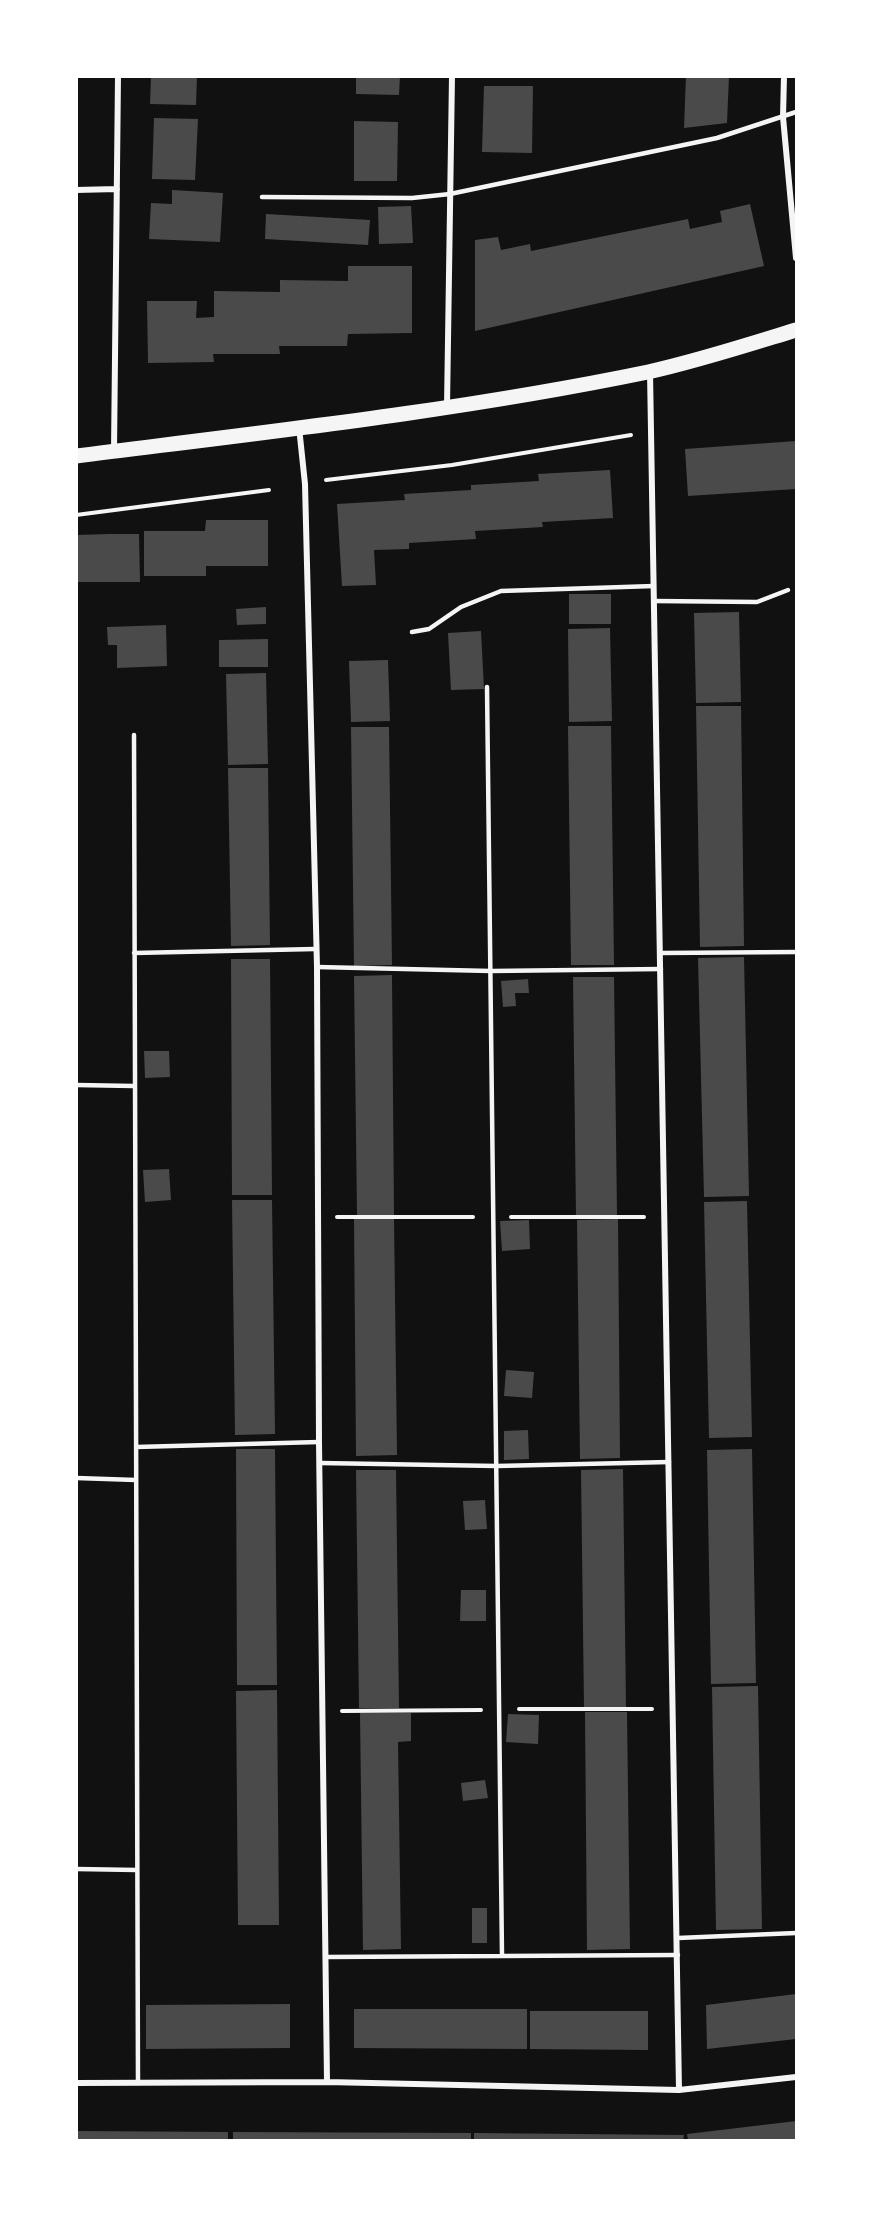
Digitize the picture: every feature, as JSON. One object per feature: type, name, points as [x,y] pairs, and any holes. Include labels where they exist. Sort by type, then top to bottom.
[{"type":"main road","points":[[76,456],[447,406],[650,371],[796,330]]},
{"type":"street","points":[[114,451],[118,76]]},
{"type":"street","points":[[447,406],[452,76]]},
{"type":"street","points":[[784,76],[783,117],[796,258]]},
{"type":"street","points":[[76,190],[117,189]]},
{"type":"street","points":[[650,371],[679,2090]]},
{"type":"street","points":[[298,427],[305,484],[317,967],[319,1442],[327,2082]]},
{"type":"street","points":[[76,2083],[327,2082],[679,2090],[796,2077]]},
{"type":"lane","points":[[262,197],[412,198],[450,194],[717,138],[796,112]]},
{"type":"lane","points":[[412,632],[429,629],[461,607],[501,591],[654,586]]},
{"type":"lane","points":[[654,601],[757,602],[788,590]]},
{"type":"lane","points":[[487,687],[502,1956]]},
{"type":"lane","points":[[134,735],[138,2083]]},
{"type":"lane","points":[[134,953],[315,949]]},
{"type":"lane","points":[[661,953],[796,952]]},
{"type":"lane","points":[[317,967],[491,971],[661,969]]},
{"type":"lane","points":[[76,1085],[134,1086]]},
{"type":"lane","points":[[136,1447],[319,1442]]},
{"type":"lane","points":[[320,1463],[497,1466],[669,1462]]},
{"type":"lane","points":[[76,1478],[136,1480]]},
{"type":"lane","points":[[76,1869],[137,1870]]},
{"type":"lane","points":[[678,1938],[796,1933]]},
{"type":"lane","points":[[326,1958],[678,1955]]},
{"type":"path","points":[[326,480],[452,465],[651,431]]},
{"type":"path","points":[[76,515],[269,490]]},
{"type":"path","points":[[318,1216],[665,1218]]},
{"type":"building","points":[[151,76],[197,76],[196,105],[150,104]]},
{"type":"building","points":[[356,76],[400,76],[399,95],[356,94]]},
{"type":"building","points":[[686,76],[729,76],[727,123],[684,128]]},
{"type":"building","points":[[484,86],[533,86],[532,153],[482,152]]},
{"type":"building","points":[[154,118],[198,119],[195,180],[152,179]]},
{"type":"building","points":[[354,121],[398,122],[397,181],[354,181]]},
{"type":"building","points":[[172,190],[223,193],[220,242],[149,239],[151,203],[172,204]]},
{"type":"building","points":[[750,204],[764,266],[475,331],[475,240],[498,237],[501,250],[530,244],[531,251],[688,219],[690,229],[722,222],[720,211]]},
{"type":"building","points":[[411,206],[413,243],[379,244],[378,207]]},
{"type":"building","points":[[266,214],[370,220],[368,245],[265,239]]},
{"type":"building","points":[[348,266],[412,266],[412,333],[348,334],[347,346],[279,346],[280,354],[213,354],[214,362],[148,363],[147,301],[197,301],[196,318],[214,317],[214,291],[280,292],[280,280],[348,281]]},
{"type":"building","points":[[796,441],[796,489],[688,496],[685,449]]},
{"type":"building","points":[[610,470],[613,518],[542,522],[543,527],[475,531],[476,539],[409,543],[409,549],[374,550],[376,585],[342,586],[337,504],[405,500],[404,494],[471,490],[471,485],[539,481],[538,474]]},
{"type":"building","points":[[206,520],[268,520],[268,566],[206,566],[206,576],[144,576],[144,531],[205,531]]},
{"type":"building","points":[[139,534],[140,582],[76,582],[77,535]]},
{"type":"building","points":[[569,594],[611,594],[611,624],[569,624]]},
{"type":"building","points":[[266,607],[266,624],[237,625],[236,609]]},
{"type":"building","points":[[739,612],[741,702],[696,703],[694,613]]},
{"type":"building","points":[[166,625],[167,666],[117,668],[117,645],[108,645],[107,627]]},
{"type":"building","points":[[610,628],[612,721],[569,722],[568,629]]},
{"type":"building","points":[[481,631],[484,689],[451,690],[448,633]]},
{"type":"building","points":[[268,639],[268,667],[219,667],[219,640]]},
{"type":"building","points":[[388,660],[390,721],[351,722],[349,661]]},
{"type":"building","points":[[266,673],[268,764],[228,765],[226,674]]},
{"type":"building","points":[[696,706],[741,706],[744,946],[700,947]]},
{"type":"building","points":[[568,726],[611,726],[614,965],[571,965]]},
{"type":"building","points":[[351,727],[389,727],[392,965],[354,966]]},
{"type":"building","points":[[228,768],[268,768],[270,945],[231,946]]},
{"type":"building","points":[[744,957],[749,1196],[704,1197],[698,958]]},
{"type":"building","points":[[231,959],[270,959],[272,1195],[232,1195]]},
{"type":"building","points":[[392,975],[394,1215],[357,1215],[354,976]]},
{"type":"building","points":[[573,977],[614,977],[617,1215],[576,1216]]},
{"type":"building","points":[[528,979],[529,993],[515,993],[516,1006],[503,1007],[501,981]]},
{"type":"building","points":[[144,1051],[169,1051],[170,1077],[145,1078]]},
{"type":"building","points":[[169,1169],[171,1200],[145,1202],[143,1170]]},
{"type":"building","points":[[232,1200],[272,1200],[275,1434],[235,1435]]},
{"type":"building","points":[[747,1201],[752,1437],[709,1438],[704,1202]]},
{"type":"building","points":[[354,1219],[394,1219],[397,1455],[356,1456]]},
{"type":"building","points":[[618,1219],[620,1458],[580,1459],[577,1220]]},
{"type":"building","points":[[529,1220],[530,1249],[502,1251],[500,1221]]},
{"type":"building","points":[[506,1370],[534,1372],[532,1398],[504,1396]]},
{"type":"building","points":[[528,1430],[529,1459],[504,1460],[504,1431]]},
{"type":"building","points":[[236,1449],[275,1449],[277,1685],[237,1685]]},
{"type":"building","points":[[752,1449],[756,1683],[711,1684],[707,1450]]},
{"type":"building","points":[[623,1469],[626,1707],[584,1708],[581,1470]]},
{"type":"building","points":[[356,1470],[396,1470],[399,1708],[359,1708]]},
{"type":"building","points":[[485,1500],[487,1529],[465,1530],[463,1501]]},
{"type":"building","points":[[461,1590],[486,1590],[486,1621],[460,1621]]},
{"type":"building","points":[[758,1686],[762,1929],[716,1930],[712,1687]]},
{"type":"building","points":[[277,1690],[279,1925],[238,1925],[236,1691]]},
{"type":"building","points":[[585,1712],[627,1712],[630,1949],[587,1950]]},
{"type":"building","points":[[360,1713],[411,1713],[411,1741],[398,1742],[401,1949],[363,1950]]},
{"type":"building","points":[[508,1714],[539,1715],[538,1744],[506,1742]]},
{"type":"building","points":[[485,1780],[488,1798],[463,1801],[461,1783]]},
{"type":"building","points":[[472,1908],[487,1908],[487,1943],[472,1943]]},
{"type":"building","points":[[796,1994],[796,2039],[707,2049],[706,2005]]},
{"type":"building","points":[[290,2004],[290,2048],[146,2049],[146,2005]]},
{"type":"building","points":[[354,2009],[527,2009],[527,2049],[354,2048]]},
{"type":"building","points":[[530,2011],[648,2011],[648,2050],[530,2049]]},
{"type":"building","points":[[796,2121],[796,2140],[688,2140],[687,2134]]},
{"type":"building","points":[[76,2131],[228,2132],[228,2140],[76,2140]]},
{"type":"building","points":[[233,2132],[471,2133],[471,2140],[233,2140]]},
{"type":"building","points":[[474,2133],[684,2135],[683,2140],[474,2140]]}]
